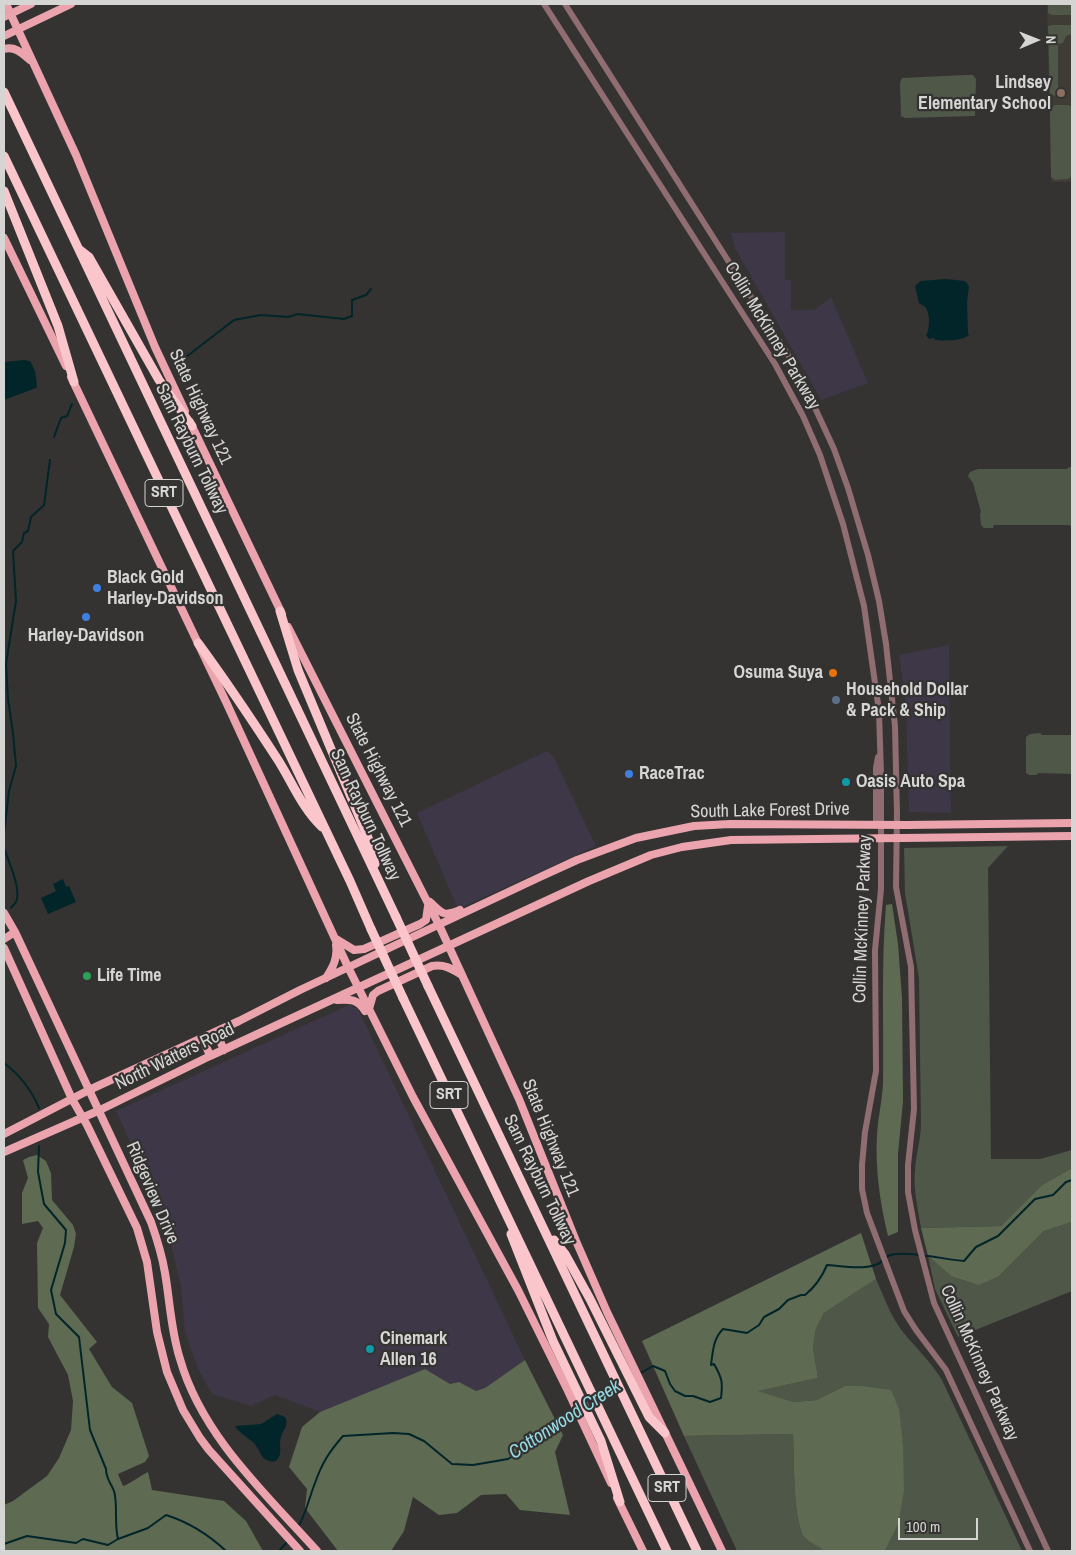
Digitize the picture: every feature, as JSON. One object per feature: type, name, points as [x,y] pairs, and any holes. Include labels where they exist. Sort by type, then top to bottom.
[{"type":"highway","name":"Sam Rayburn Tollway","points":[[4,92],[697,1551]]},
{"type":"highway","name":"SRT","points":[[4,156],[326,830],[370,929],[667,1551]]},
{"type":"highway","points":[[4,191],[58,326],[74,382]]},
{"type":"highway","points":[[76,246],[89,257],[159,380],[192,426]]},
{"type":"highway","points":[[280,611],[298,670],[371,844],[380,884]]},
{"type":"highway","points":[[198,643],[238,698],[312,817],[326,830]]},
{"type":"highway","points":[[497,1194],[522,1267],[620,1502]]},
{"type":"highway","points":[[544,1228],[565,1254],[653,1416],[666,1433]]},
{"type":"main road","name":"State Highway 121","points":[[6,4],[7,15],[18,30],[88,182],[154,347],[280,611],[449,946],[519,1099],[576,1241],[653,1416]]},
{"type":"main road","points":[[7,15],[31,4]]},
{"type":"main road","points":[[4,36],[71,4]]},
{"type":"main road","points":[[4,49],[20,50],[34,63]]},
{"type":"main road","points":[[4,238],[198,643],[358,988],[413,1097],[518,1290],[568,1391],[597,1443]]},
{"type":"main road","name":"South Lake Forest Drive","points":[[348,967],[577,860],[644,835],[679,828],[730,824],[1072,823]]},
{"type":"main road","name":"South Lake Forest Drive","points":[[358,988],[589,881],[651,855],[682,847],[730,840],[1072,836]]},
{"type":"main road","points":[[427,901],[441,913],[448,915],[488,896],[499,897]]},
{"type":"main road","points":[[334,938],[354,950],[364,950],[426,920],[427,901]]},
{"type":"main road","name":"Ridgeview Drive","points":[[4,913],[15,932],[100,1110],[149,1218],[165,1270],[174,1334],[186,1379],[201,1409],[225,1447],[317,1551]]},
{"type":"main road","points":[[4,938],[15,932]]},
{"type":"main road","points":[[326,978],[334,964],[337,953],[334,938]]},
{"type":"main road","name":"Ridgeview Drive","points":[[4,948],[72,1099],[83,1117],[131,1214],[145,1253],[151,1280],[159,1340],[172,1384],[183,1410],[200,1438],[300,1551]]},
{"type":"main road","points":[[369,1010],[373,995],[378,991],[432,966],[449,967],[462,975]]},
{"type":"main road","name":"North Watters Road","points":[[4,1134],[89,1090],[216,1032],[348,967]]},
{"type":"main road","name":"North Watters Road","points":[[4,1152],[100,1110],[210,1056],[358,988]]},
{"type":"main road","points":[[332,1000],[354,1000],[361,1005],[381,1033]]},
{"type":"main road","points":[[216,1032],[224,1050]]},
{"type":"main road","points":[[203,1038],[210,1056]]},
{"type":"main road","points":[[145,1253],[160,1249]]},
{"type":"main road","points":[[172,1384],[186,1379]]},
{"type":"main road","points":[[666,1433],[722,1551]]},
{"type":"main road","points":[[620,1502],[643,1551]]},
{"type":"street","name":"Collin McKinney Parkway","points":[[544,4],[775,364],[803,416],[833,493],[854,561],[871,646],[879,711],[881,889],[875,950],[876,1071],[865,1132],[862,1188],[867,1213],[876,1240],[904,1311],[946,1370],[1030,1551]]},
{"type":"street","name":"Collin McKinney Parkway","points":[[565,4],[777,337],[810,397],[834,449],[848,488],[868,555],[879,601],[895,710],[896,887],[908,948],[912,991],[914,1109],[908,1165],[908,1192],[915,1230],[929,1288],[937,1311],[1048,1551]]},
{"type":"shaded area","name":"Lindsey Elementary School","points":[[1047,4],[1072,4],[1072,182],[1051,182]]},
{"type":"shaded area","points":[[785,232],[785,280],[791,280],[791,310],[814,310],[831,297],[868,383],[821,400],[735,248],[731,233]]},
{"type":"shaded area","points":[[949,645],[951,813],[909,812],[906,706],[899,655]]},
{"type":"shaded area","points":[[547,751],[553,756],[596,846],[458,909],[417,813]]},
{"type":"shaded area","points":[[349,1005],[358,1009],[525,1360],[485,1388],[476,1391],[459,1382],[450,1384],[425,1369],[320,1412],[275,1395],[251,1406],[212,1394],[198,1369],[185,1332],[181,1287],[165,1219],[116,1111]]},
{"type":"green space","points":[[1048,4],[1072,4],[1072,15],[1052,15],[1048,13]]},
{"type":"green space","points":[[1072,25],[1072,34],[1066,36],[1063,43],[1058,44],[1058,94],[1063,94],[1062,96],[1050,95],[1048,26]]},
{"type":"green space","points":[[973,75],[976,79],[975,116],[905,118],[901,116],[900,83],[902,78]]},
{"type":"green space","points":[[1055,105],[1069,105],[1072,108],[1072,176],[1068,179],[1055,180],[1051,177],[1050,109]]},
{"type":"green space","points":[[1072,467],[1072,527],[1069,525],[994,525],[993,528],[984,528],[981,525],[981,512],[973,483],[968,476],[970,472],[978,469],[1067,469]]},
{"type":"green space","points":[[1040,733],[1042,735],[1072,735],[1072,774],[1038,773],[1037,775],[1029,775],[1026,773],[1026,737],[1030,734]]},
{"type":"green space","points":[[1008,846],[988,868],[991,1159],[1040,1159],[1072,1150],[1072,1168],[1042,1185],[1001,1226],[921,1228],[915,1184],[921,1123],[919,978],[905,893],[904,848]]},
{"type":"green space","points":[[892,904],[898,944],[902,998],[903,1101],[898,1154],[898,1232],[888,1236],[879,1185],[877,1147],[883,1085],[884,928],[886,905]]},
{"type":"green space","points":[[37,1155],[46,1161],[51,1173],[52,1200],[73,1225],[76,1234],[60,1295],[97,1342],[89,1349],[112,1387],[132,1403],[149,1456],[145,1462],[118,1474],[123,1486],[148,1472],[152,1490],[224,1501],[246,1521],[263,1551],[4,1551],[4,1505],[13,1501],[47,1476],[59,1458],[71,1430],[73,1401],[68,1375],[48,1337],[49,1324],[38,1308],[37,1243],[43,1228],[38,1221],[22,1224],[22,1193],[28,1178],[23,1160]]},
{"type":"green space","points":[[1072,1168],[1072,1222],[1044,1231],[999,1276],[979,1285],[951,1276],[928,1256],[921,1228],[1001,1226],[1042,1185]]},
{"type":"green space","points":[[1072,1222],[1072,1291],[958,1337],[935,1289],[928,1256],[951,1276],[999,1276],[1044,1231]]},
{"type":"green space","points":[[861,1233],[876,1279],[824,1313],[816,1329],[813,1347],[818,1378],[758,1391],[794,1402],[816,1400],[845,1386],[862,1386],[891,1390],[899,1409],[903,1445],[904,1490],[898,1525],[885,1551],[824,1551],[807,1540],[801,1531],[796,1505],[793,1434],[684,1436],[642,1341]]},
{"type":"green space","points":[[876,1279],[895,1320],[942,1380],[1022,1551],[885,1551],[898,1525],[845,1386],[816,1400],[794,1402],[757,1391],[818,1378],[813,1347],[816,1329],[824,1313]]},
{"type":"green space","points":[[525,1360],[563,1435],[555,1452],[570,1515],[520,1510],[506,1494],[481,1495],[457,1513],[439,1515],[413,1497],[404,1531],[391,1551],[338,1551],[305,1508],[307,1489],[289,1467],[302,1427],[320,1412],[425,1369],[450,1384],[459,1382],[476,1391],[485,1388]]},
{"type":"green space","points":[[793,1434],[796,1505],[801,1531],[807,1540],[824,1551],[737,1551],[684,1436]]},
{"type":"water","points":[[946,279],[965,281],[969,286],[967,303],[969,335],[953,340],[929,339],[926,335],[929,326],[928,314],[925,307],[919,303],[915,286],[921,281]]},
{"type":"water","points":[[30,361],[35,371],[36,388],[4,400],[4,362]]},
{"type":"water","points":[[63,879],[66,887],[69,886],[76,902],[48,914],[41,898],[56,891],[53,884]]},
{"type":"water","points":[[277,1414],[286,1418],[286,1424],[280,1441],[280,1455],[276,1461],[271,1461],[264,1458],[253,1442],[235,1426],[261,1424]]},
{"type":"waterway","points":[[173,357],[186,357],[234,320],[261,315],[288,317],[298,314],[344,319],[352,316],[352,300],[366,295],[371,289]]},
{"type":"waterway","points":[[54,437],[61,418],[67,416],[72,404]]},
{"type":"waterway","points":[[4,833],[9,791],[16,766],[6,664],[16,601],[13,551],[22,542],[24,533],[28,531],[31,517],[44,505],[50,460]]},
{"type":"waterway","points":[[4,848],[14,875],[17,890],[16,902],[11,908]]},
{"type":"waterway","points":[[4,1063],[24,1083],[39,1108]]},
{"type":"waterway","points":[[39,1146],[38,1172],[44,1204],[66,1230],[65,1243],[51,1290],[56,1314],[79,1337],[90,1430],[114,1491],[118,1539]]},
{"type":"waterway","name":"Cottonwood Creek","points":[[886,1257],[912,1254],[964,1261],[976,1247],[998,1236],[1035,1199],[1053,1195],[1066,1182],[1072,1180]]},
{"type":"waterway","name":"Cottonwood Creek","points":[[639,1374],[653,1366],[665,1371],[675,1391],[685,1396],[693,1396],[710,1402],[721,1398],[722,1384],[720,1377],[714,1364],[711,1365],[715,1341],[723,1329],[747,1333],[759,1325],[764,1317],[779,1309],[788,1300],[805,1295],[818,1281],[827,1265],[865,1267],[878,1264],[883,1260]]},
{"type":"waterway","name":"Cottonwood Creek","points":[[598,1397],[616,1387]]},
{"type":"waterway","name":"Cottonwood Creek","points":[[298,1527],[323,1464],[343,1436],[409,1434],[424,1441],[452,1464],[473,1465],[508,1459],[545,1436],[560,1420],[575,1411]]},
{"type":"waterway","name":"Cottonwood Creek","points":[[4,1544],[27,1536],[76,1543],[83,1539],[108,1545],[118,1539],[148,1528],[166,1515],[198,1530],[226,1551]]},
{"type":"waterway","name":"Cottonwood Creek","points":[[279,1551],[288,1541]]},
{"type":"place","name":"Lindsey Elementary School","points":[[1061,93]]},
{"type":"place","name":"Black Gold Harley-Davidson","points":[[97,588]]},
{"type":"place","name":"Harley-Davidson","points":[[86,617]]},
{"type":"place","name":"Osuma Suya","points":[[833,673]]},
{"type":"place","name":"Household Dollar & Pack & Ship","points":[[836,700]]},
{"type":"place","name":"RaceTrac","points":[[629,774]]},
{"type":"place","name":"Oasis Auto Spa","points":[[846,782]]},
{"type":"place","name":"Life Time","points":[[87,976]]},
{"type":"place","name":"Cinemark Allen 16","points":[[370,1349]]}]
